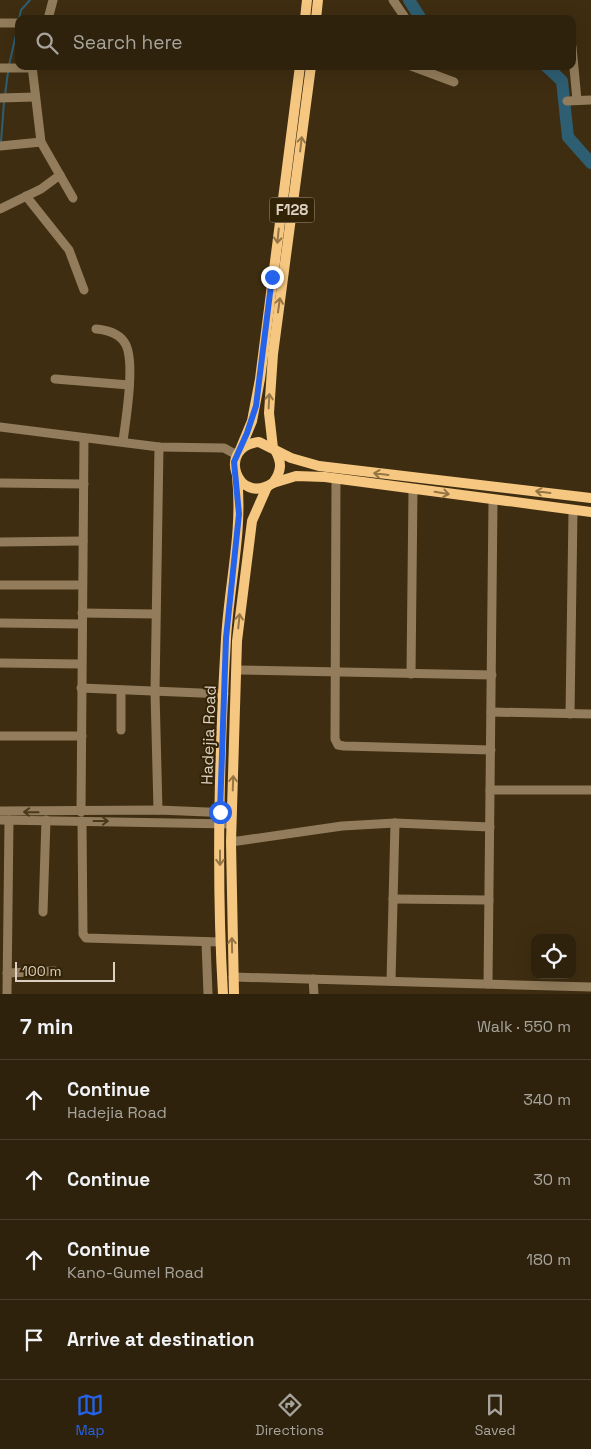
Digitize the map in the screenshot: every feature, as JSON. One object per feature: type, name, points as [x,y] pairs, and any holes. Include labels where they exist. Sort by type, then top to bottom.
[{"type":"main road","points":[[305,15],[307,0]]},
{"type":"main road","points":[[316,15],[318,0]]},
{"type":"main road","name":"F128","points":[[237,477],[234,462],[252,420],[258,388],[300,70]]},
{"type":"main road","name":"F128","points":[[270,485],[281,467],[274,449],[268,413],[273,354],[311,70]]},
{"type":"main road","points":[[295,107],[306,108]]},
{"type":"main road","points":[[238,453],[252,443],[259,442],[292,458],[319,466],[591,498]]},
{"type":"main road","points":[[237,477],[247,486],[254,489],[296,476],[336,479],[493,501],[591,512]]},
{"type":"main road","name":"Hadejia Road","points":[[223,994],[220,942],[220,812],[226,638],[239,514],[237,477]]},
{"type":"main road","name":"Hadejia Road","points":[[234,994],[231,824],[238,670],[237,641],[252,521],[270,485]]},
{"type":"street","points":[[49,15],[54,0]]},
{"type":"street","points":[[393,0],[403,15]]},
{"type":"street","points":[[0,23],[15,23]]},
{"type":"street","points":[[33,70],[41,142],[73,198]]},
{"type":"street","points":[[422,70],[454,82]]},
{"type":"street","points":[[574,70],[577,100]]},
{"type":"street","points":[[4,98],[35,97]]},
{"type":"street","points":[[567,101],[591,100]]},
{"type":"street","points":[[2,146],[41,142]]},
{"type":"street","points":[[0,209],[41,189],[60,175]]},
{"type":"street","points":[[26,196],[69,250],[84,290]]},
{"type":"street","points":[[96,329],[116,334],[126,345],[128,385],[124,441]]},
{"type":"street","points":[[55,380],[128,385]]},
{"type":"street","points":[[0,427],[84,438],[124,441],[159,447],[224,448],[238,453]]},
{"type":"street","points":[[84,438],[81,664],[83,934],[86,938],[220,942]]},
{"type":"street","points":[[158,810],[155,614],[159,447]]},
{"type":"street","points":[[336,479],[337,673],[335,739],[338,745],[491,750]]},
{"type":"street","points":[[0,483],[84,484]]},
{"type":"street","points":[[410,674],[414,489]]},
{"type":"street","points":[[488,984],[493,501]]},
{"type":"street","points":[[570,714],[573,511]]},
{"type":"street","points":[[0,542],[83,541]]},
{"type":"street","points":[[0,585],[82,584]]},
{"type":"street","points":[[82,613],[155,614]]},
{"type":"street","points":[[0,623],[82,624]]},
{"type":"street","points":[[0,663],[81,664]]},
{"type":"street","points":[[238,670],[492,675]]},
{"type":"street","points":[[82,688],[224,694]]},
{"type":"street","points":[[121,690],[121,730]]},
{"type":"street","points":[[491,712],[591,714]]},
{"type":"street","points":[[0,736],[82,736]]},
{"type":"street","points":[[490,790],[591,790]]},
{"type":"street","points":[[7,994],[4,928],[4,820],[46,820],[158,810],[232,812]]},
{"type":"street","points":[[0,811],[231,824]]},
{"type":"street","points":[[43,912],[46,820]]},
{"type":"street","points":[[231,842],[342,826],[395,823],[490,827]]},
{"type":"street","points":[[391,981],[395,823]]},
{"type":"street","points":[[393,898],[489,900]]},
{"type":"street","points":[[206,942],[208,994]]},
{"type":"street","points":[[7,973],[54,971]]},
{"type":"street","points":[[233,977],[488,984],[531,990],[591,987]]},
{"type":"street","points":[[313,979],[314,994]]},
{"type":"street","points":[[463,994],[464,983]]},
{"type":"waterway","points":[[20,15],[21,10],[30,0]]},
{"type":"waterway","points":[[409,0],[418,15]]},
{"type":"waterway","points":[[9,65],[15,39]]},
{"type":"waterway","points":[[550,70],[562,81],[568,137],[591,163]]},
{"type":"waterway","points":[[5,95],[8,72]]},
{"type":"waterway","points":[[1,142],[4,102]]},
{"type":"route","points":[[220,812],[226,638],[239,514],[237,477],[234,462],[256,406],[272,277]]}]
